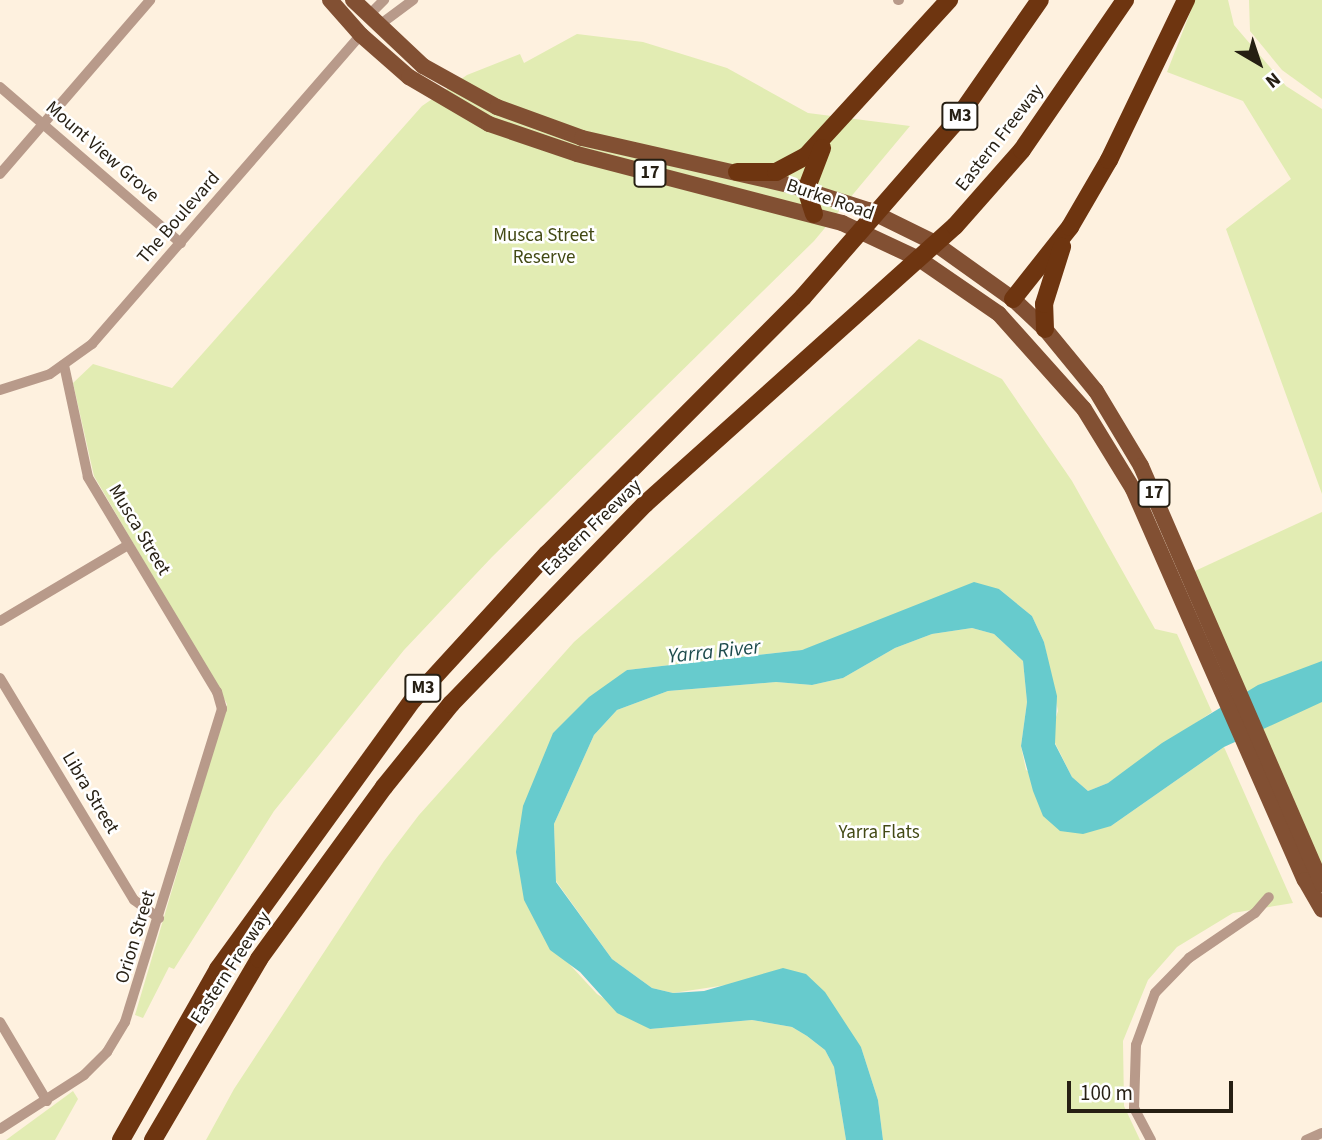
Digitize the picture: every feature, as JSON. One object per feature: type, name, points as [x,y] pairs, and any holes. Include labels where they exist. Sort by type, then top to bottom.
[{"type":"highway","points":[[737,172],[776,172],[806,156],[878,82],[949,0]]},
{"type":"highway","name":"Eastern Freeway","points":[[121,1140],[224,959],[413,700],[547,554],[803,297],[953,125],[1040,0]]},
{"type":"highway","name":"Eastern Freeway","points":[[153,1140],[259,959],[384,787],[451,704],[645,504],[860,316],[955,226],[1022,150],[1125,0]]},
{"type":"highway","points":[[1010,296],[1070,227],[1130,123],[1186,0]]},
{"type":"highway","points":[[814,214],[806,190],[829,135]]},
{"type":"highway","points":[[1045,329],[1045,304],[1070,227]]},
{"type":"main road","name":"Burke Road","points":[[330,0],[360,35],[429,91],[489,124],[577,155],[814,214],[919,259],[996,311],[1084,409],[1133,489],[1194,604]]},
{"type":"main road","name":"Burke Road","points":[[353,0],[423,66],[496,107],[582,138],[737,172],[868,210],[916,233],[1010,296],[1045,329],[1096,391],[1141,466],[1194,604]]},
{"type":"main road","points":[[360,35],[373,21]]},
{"type":"main road","points":[[996,311],[1010,296]]},
{"type":"main road","points":[[1084,409],[1096,391]]},
{"type":"main road","name":"17","points":[[1194,604],[1322,909]]},
{"type":"main road","name":"17","points":[[1285,816],[1322,884]]},
{"type":"street","points":[[0,174],[150,0]]},
{"type":"street","points":[[373,21],[384,0]]},
{"type":"street","points":[[373,21],[413,0]]},
{"type":"street","name":"The Boulevard","points":[[0,390],[35,381],[64,365],[92,344],[360,35]]},
{"type":"street","name":"Mount View Grove","points":[[0,87],[181,243]]},
{"type":"street","name":"Musca Street","points":[[64,365],[85,470],[221,699]]},
{"type":"street","points":[[0,621],[128,545]]},
{"type":"street","name":"Libra Street","points":[[0,678],[134,900],[159,918]]},
{"type":"street","name":"Orion Street","points":[[0,1129],[47,1101],[90,1070],[116,1038],[132,1008],[220,716],[221,699]]},
{"type":"street","points":[[1151,1140],[1134,1108],[1136,1045],[1155,993],[1189,958],[1255,913],[1269,897]]},
{"type":"street","points":[[0,1022],[47,1101]]},
{"type":"street","points":[[1306,1140],[1322,1133]]},
{"type":"green space","points":[[1195,0],[1228,0],[1234,25],[1286,86],[1322,109],[1322,494],[1226,229],[1291,179],[1243,101],[1167,72]]},
{"type":"green space","points":[[1249,0],[1322,0],[1322,99],[1282,70],[1250,31]]},
{"type":"green space","name":"Musca Street Reserve","points":[[577,34],[643,42],[727,68],[808,113],[910,126],[814,241],[492,557],[404,650],[274,811],[174,969],[169,967],[143,1018],[135,1015],[227,704],[94,476],[73,383],[93,364],[172,388],[422,106],[467,75],[520,54],[524,63]]},
{"type":"green space","points":[[919,339],[1002,379],[1072,481],[1155,629],[1177,634],[1212,712],[1108,783],[1088,791],[1072,777],[1055,743],[1053,726],[1058,711],[1044,642],[1032,616],[999,589],[802,650],[627,670],[553,733],[550,950],[560,954],[597,994],[650,1029],[752,1020],[792,1027],[807,1036],[825,1050],[834,1067],[846,1140],[206,1140],[234,1089],[384,861],[419,815],[574,642]]},
{"type":"green space","points":[[1322,512],[1322,881],[1182,577]]},
{"type":"green space","name":"Yarra Flats","points":[[972,628],[994,634],[1023,661],[1027,702],[1021,746],[1026,770],[1111,826],[1224,747],[1293,903],[1233,913],[1177,947],[1148,980],[1123,1041],[1124,1106],[1140,1140],[883,1140],[878,1100],[861,1047],[733,984],[673,993],[652,988],[612,959],[556,881],[554,824],[594,735],[617,710],[668,691],[776,682],[812,685],[843,678],[895,648],[932,634]]},
{"type":"green space","points":[[73,1091],[78,1099],[55,1140],[6,1140]]},
{"type":"water","points":[[974,582],[999,589],[1032,616],[1044,642],[1057,696],[1055,744],[1072,777],[1088,791],[1108,783],[1162,743],[1258,685],[1322,661],[1322,702],[1224,747],[1111,826],[1083,834],[1060,831],[1043,816],[1033,791],[1021,746],[1027,702],[1023,661],[994,634],[972,628],[932,634],[895,648],[843,678],[812,685],[776,682],[668,691],[617,710],[594,735],[554,824],[556,882],[612,959],[652,988],[673,993],[704,991],[783,968],[806,974],[825,992],[861,1047],[878,1100],[883,1140],[846,1140],[834,1067],[825,1050],[807,1036],[792,1027],[752,1020],[650,1029],[617,1013],[580,972],[550,950],[524,900],[516,852],[523,806],[553,733],[589,697],[627,670],[802,650]]},
{"type":"water label","name":"Yarra River","points":[[714,651]]}]
